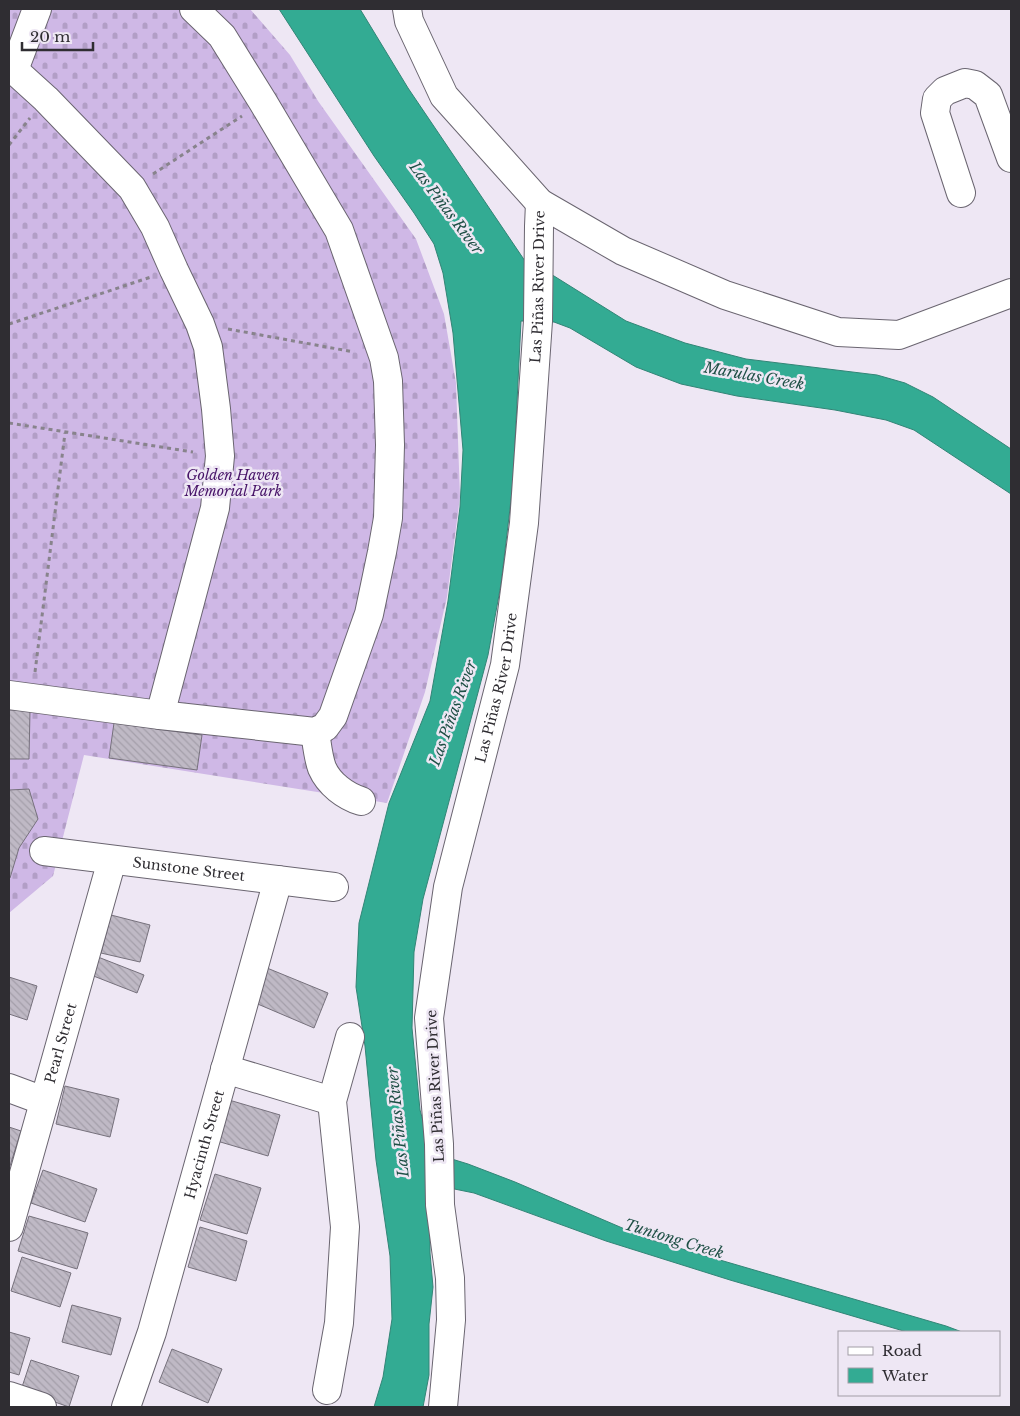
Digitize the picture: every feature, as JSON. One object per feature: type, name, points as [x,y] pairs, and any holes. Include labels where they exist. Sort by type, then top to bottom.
[{"type":"street","points":[[37,9],[12,70],[46,99],[132,188],[155,227],[200,324],[208,347],[220,456],[215,508],[160,715]]},
{"type":"street","points":[[20,697],[315,732],[325,727],[333,716],[369,614],[388,518],[390,445],[388,381],[384,358],[339,230],[222,36],[194,9]]},
{"type":"street","name":"Las Piñas River Drive","points":[[407,9],[409,21],[444,96],[540,203],[538,226],[538,321],[524,523],[505,665],[448,887],[429,1018],[439,1144],[440,1205],[450,1278],[451,1320],[442,1407]]},
{"type":"street","points":[[961,193],[935,113],[937,99],[944,91],[965,83],[975,85],[988,95],[1011,158]]},
{"type":"street","points":[[540,203],[623,250],[725,296],[838,332],[898,335],[1011,293]]},
{"type":"street","points":[[315,732],[321,765],[325,774],[341,791],[361,801]]},
{"type":"street","name":"Sunstone Street","points":[[44,851],[334,887]]},
{"type":"street","name":"Pearl Street","points":[[9,1227],[112,860]]},
{"type":"street","name":"Hyacinth Street","points":[[126,1407],[152,1332],[278,880]]},
{"type":"street","points":[[326,1390],[339,1324],[345,1227],[332,1100],[350,1037]]},
{"type":"street","points":[[226,1069],[332,1100]]},
{"type":"street","points":[[9,1088],[44,1101]]},
{"type":"street","points":[[9,1396],[42,1407]]},
{"type":"path","points":[[9,145],[46,99]]},
{"type":"path","points":[[132,188],[263,102]]},
{"type":"path","points":[[9,324],[174,270]]},
{"type":"path","points":[[200,324],[384,358]]},
{"type":"path","points":[[9,423],[220,456]]},
{"type":"path","points":[[20,697],[65,432]]},
{"type":"green space","name":"Golden Haven Memorial Park","points":[[9,9],[250,9],[290,55],[318,101],[416,239],[444,314],[456,383],[460,497],[447,597],[425,692],[387,803],[84,755],[53,876],[9,913]]},
{"type":"water","points":[[279,9],[360,9],[408,88],[525,261],[554,276],[626,321],[685,343],[746,359],[877,375],[905,383],[933,397],[1011,449],[1011,494],[914,430],[886,420],[835,410],[737,396],[681,384],[636,367],[570,328],[554,322],[521,321],[513,483],[501,584],[488,655],[423,899],[414,952],[412,1028],[420,1110],[428,1139],[429,1152],[468,1164],[515,1182],[648,1239],[959,1331],[904,1331],[606,1241],[474,1193],[430,1184],[430,1253],[433,1287],[429,1324],[429,1375],[423,1407],[374,1407],[383,1377],[392,1319],[390,1256],[376,1160],[365,1046],[356,987],[359,923],[389,803],[430,701],[448,601],[460,507],[463,450],[453,333],[443,273],[434,244],[374,156]]},
{"type":"building","points":[[9,710],[30,710],[29,759],[9,759]]},
{"type":"building","points":[[114,723],[202,735],[197,770],[109,758]]},
{"type":"building","points":[[29,789],[38,819],[19,848],[9,879],[9,790]]},
{"type":"building","points":[[111,915],[150,925],[140,962],[101,953]]},
{"type":"building","points":[[98,957],[144,975],[137,993],[91,975]]},
{"type":"building","points":[[267,968],[328,993],[314,1028],[253,1002]]},
{"type":"building","points":[[9,977],[37,986],[27,1020],[9,1014]]},
{"type":"building","points":[[65,1086],[119,1099],[110,1137],[56,1124]]},
{"type":"building","points":[[229,1100],[280,1115],[268,1156],[217,1141]]},
{"type":"building","points":[[9,1127],[21,1131],[9,1169]]},
{"type":"building","points":[[43,1170],[97,1189],[85,1222],[31,1203]]},
{"type":"building","points":[[215,1174],[261,1188],[247,1234],[200,1220]]},
{"type":"building","points":[[29,1216],[88,1233],[77,1269],[18,1251]]},
{"type":"building","points":[[200,1227],[247,1241],[236,1281],[188,1267]]},
{"type":"building","points":[[22,1257],[71,1273],[60,1307],[11,1291]]},
{"type":"building","points":[[72,1305],[121,1318],[111,1355],[62,1342]]},
{"type":"building","points":[[9,1332],[30,1338],[19,1375],[9,1372]]},
{"type":"building","points":[[172,1349],[222,1369],[208,1403],[159,1382]]},
{"type":"building","points":[[31,1360],[79,1376],[69,1407],[21,1390]]},
{"type":"water label","name":"Las Piñas River","points":[[446,208]]},
{"type":"water label","name":"Marulas Creek","points":[[754,376]]},
{"type":"water label","name":"Las Piñas River","points":[[453,713]]},
{"type":"water label","name":"Las Piñas River","points":[[398,1122]]},
{"type":"water label","name":"Tuntong Creek","points":[[674,1239]]}]
